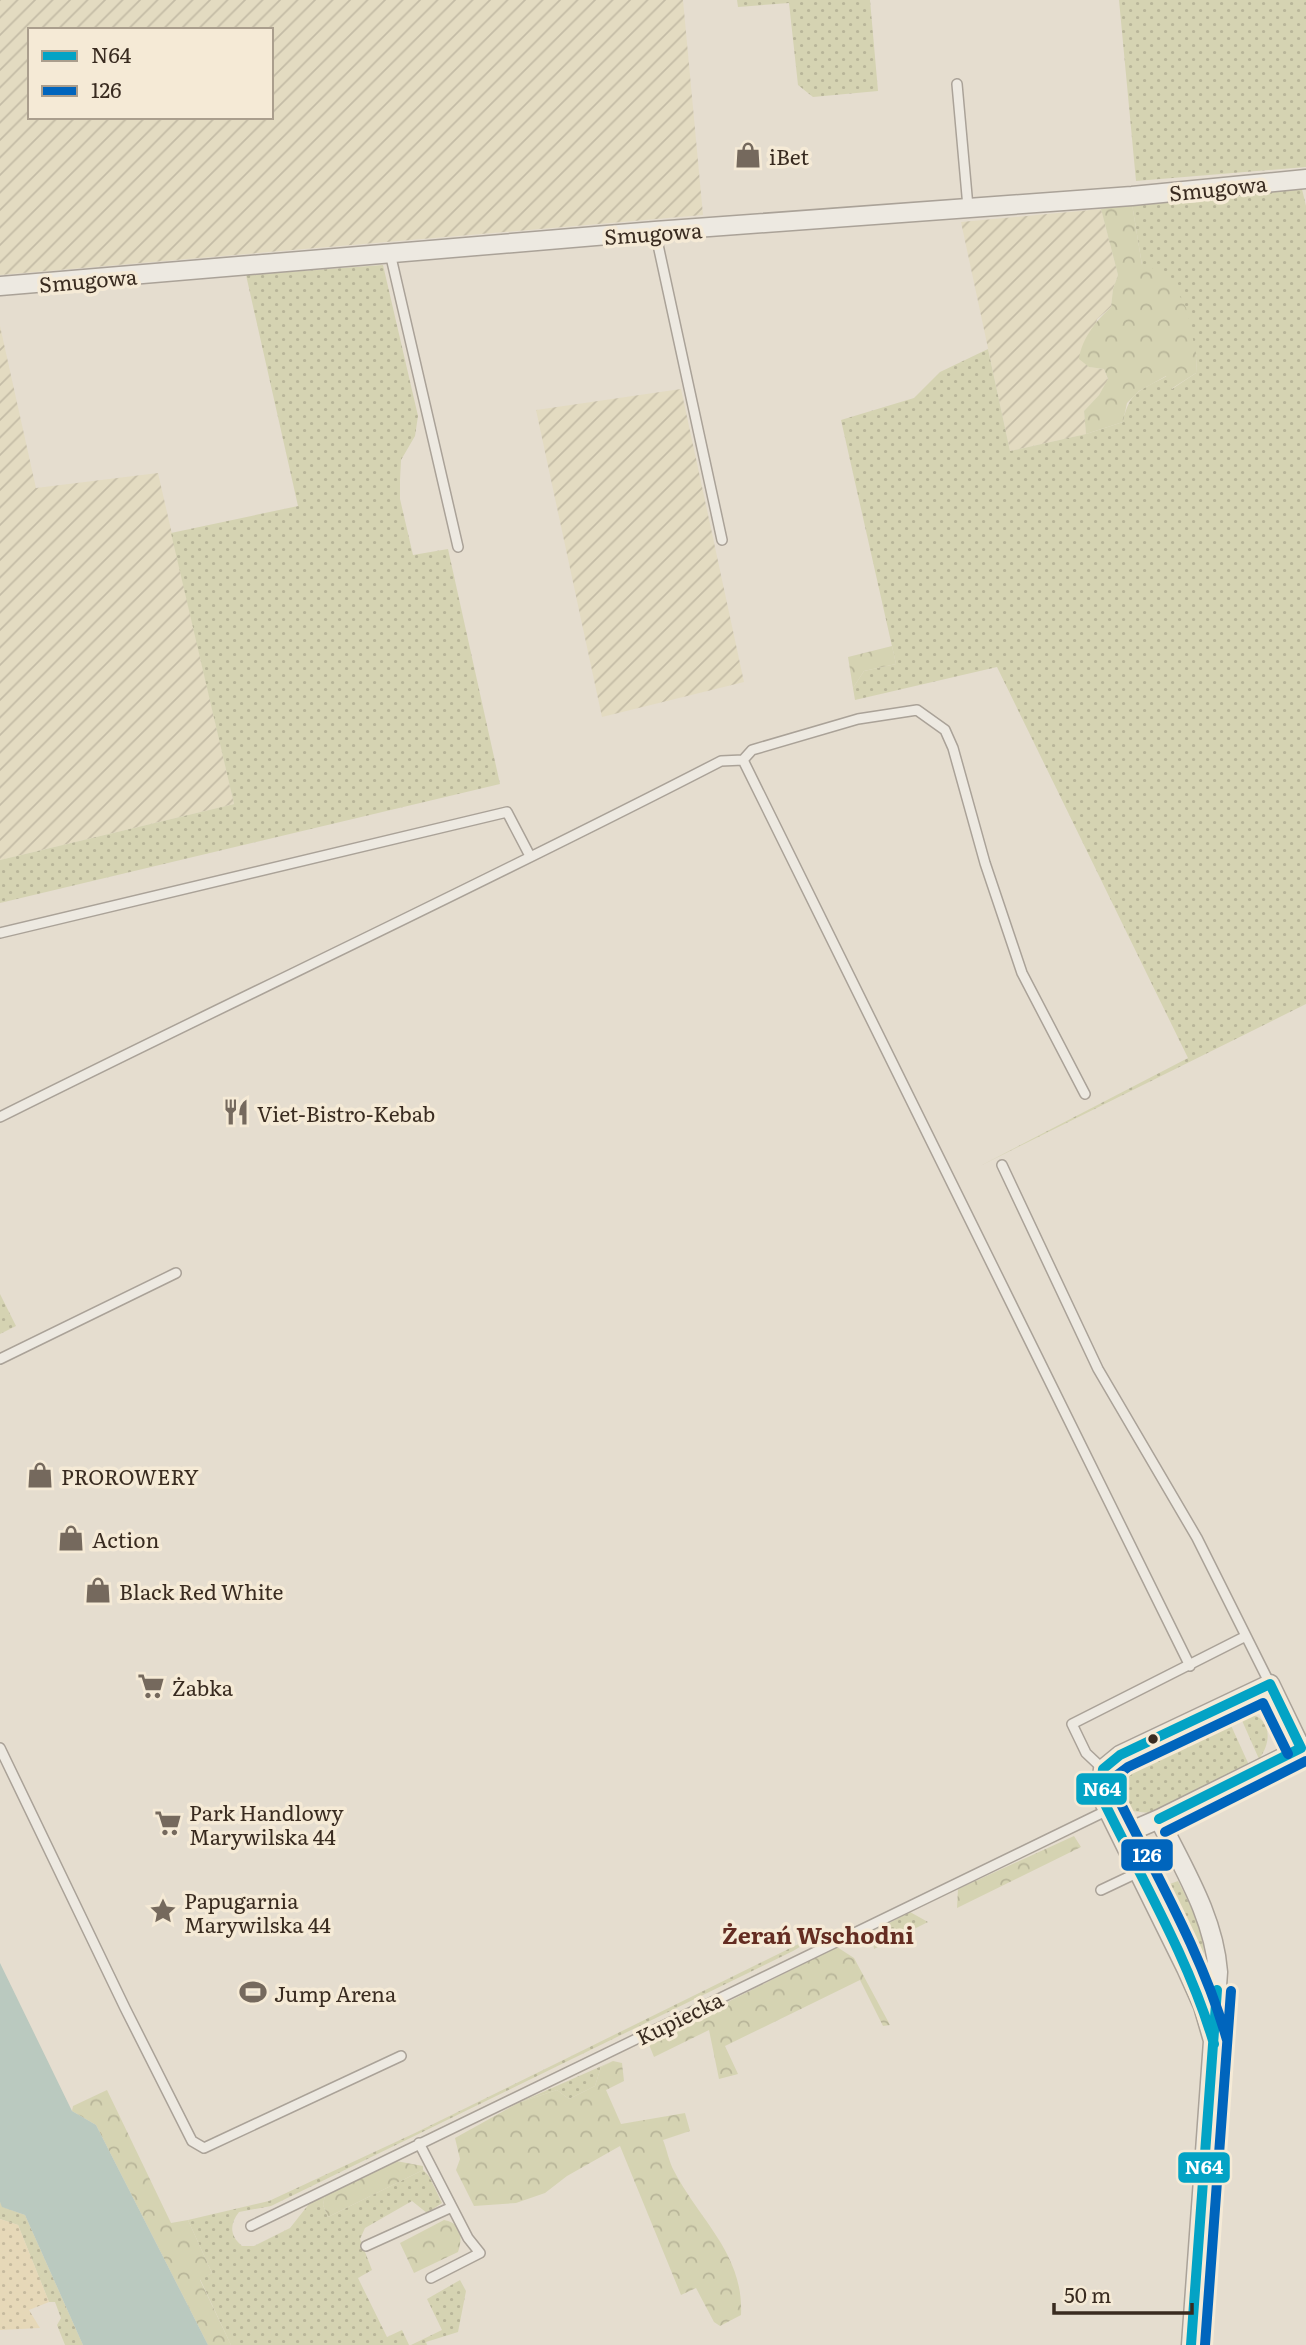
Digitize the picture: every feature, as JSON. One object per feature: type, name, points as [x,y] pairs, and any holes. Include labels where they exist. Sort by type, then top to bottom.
[{"type":"street","name":"Smugowa","points":[[0,286],[655,231],[1132,196],[1306,179]]},
{"type":"street","points":[[1122,1835],[1303,1747],[1269,1684],[1120,1755],[1103,1769],[1103,1800],[1203,2006],[1213,2044]]},
{"type":"street","points":[[1159,1819],[1209,1923],[1218,1972],[1191,2345]]},
{"type":"lane","points":[[957,84],[968,207]]},
{"type":"lane","points":[[655,231],[722,540]]},
{"type":"lane","points":[[390,253],[458,547]]},
{"type":"lane","points":[[0,1117],[721,761],[743,760],[752,750],[870,717],[916,710],[945,730],[953,748],[985,863],[1022,972],[1086,1094]]},
{"type":"lane","points":[[743,760],[1190,1666]]},
{"type":"lane","points":[[0,933],[507,812],[530,856]]},
{"type":"lane","points":[[1002,1165],[1098,1368],[1197,1538],[1269,1684]]},
{"type":"lane","points":[[0,1359],[176,1273]]},
{"type":"lane","points":[[1103,1769],[1086,1753],[1072,1724],[1246,1636]]},
{"type":"lane","points":[[0,1748],[192,2141],[204,2148],[401,2056]]},
{"type":"lane","name":"Kupiecka","points":[[251,2226],[1108,1810]]},
{"type":"lane","points":[[1101,1890],[1178,1857]]},
{"type":"lane","points":[[419,2143],[468,2238],[480,2253],[431,2278]]},
{"type":"lane","points":[[366,2246],[452,2207]]},
{"type":"shaded area","points":[[0,0],[683,0],[703,215],[0,275]]},
{"type":"shaded area","points":[[1101,209],[1118,275],[1111,307],[1097,319],[1089,367],[1104,369],[1108,380],[1084,411],[1086,434],[1010,451],[961,222]]},
{"type":"shaded area","points":[[0,326],[36,488],[158,473],[234,804],[0,860]]},
{"type":"shaded area","points":[[681,389],[744,682],[602,717],[536,410]]},
{"type":"shaded area","points":[[0,1963],[72,2111],[96,2125],[208,2345],[83,2345],[25,2215],[2,2207]]},
{"type":"green space","points":[[737,0],[870,0],[878,91],[813,97],[798,85],[789,3],[738,7]]},
{"type":"green space","points":[[1119,0],[1306,0],[1306,167],[1136,181]]},
{"type":"green space","points":[[1301,185],[1306,206],[1306,1004],[980,1166],[1188,1058],[997,667],[855,700],[853,688],[864,671],[896,664],[841,420],[914,398],[940,372],[988,349],[1010,451],[1086,434],[1123,422],[1129,404],[1143,389],[1167,376],[1172,389],[1196,373],[1197,356],[1142,265],[1132,204]]},
{"type":"green space","points":[[1132,204],[1142,265],[1168,273],[1186,308],[1197,357],[1196,373],[1171,389],[1166,376],[1139,391],[1127,403],[1123,422],[1086,434],[1084,411],[1099,395],[1108,379],[1104,369],[1089,367],[1079,359],[1091,330],[1111,307],[1118,275],[1101,209]]},
{"type":"green space","points":[[383,265],[418,416],[415,436],[401,460],[400,499],[413,555],[448,549],[500,784],[0,903],[0,860],[234,804],[171,533],[298,506],[246,275]]},
{"type":"green space","points":[[892,646],[896,664],[864,671],[853,688],[848,657]]},
{"type":"green space","points":[[0,1294],[16,1326],[0,1334]]},
{"type":"green space","points":[[1246,1713],[1261,1719],[1267,1730],[1266,1745],[1259,1759],[1240,1716]]},
{"type":"green space","points":[[1229,1721],[1249,1765],[1149,1813],[1132,1811],[1118,1801],[1119,1784],[1129,1769]]},
{"type":"green space","points":[[1074,1836],[1081,1847],[957,1908],[958,1889]]},
{"type":"green space","points":[[1178,1881],[1207,1938],[1203,1939],[1204,1955],[1198,1957],[1164,1886]]},
{"type":"green space","points":[[910,1912],[928,1922],[874,1949],[872,1932]]},
{"type":"green space","points":[[833,1927],[793,1951],[271,2206],[239,2212],[232,2226],[233,2234],[242,2246],[254,2246],[290,2228],[309,2204],[325,2195],[323,2205],[328,2217],[423,2170],[429,2176],[442,2203],[427,2213],[412,2201],[365,2228],[360,2239],[372,2270],[358,2278],[387,2337],[402,2330],[409,2345],[231,2345],[200,2279],[212,2273],[188,2220],[269,2201],[415,2133]]},
{"type":"green space","points":[[837,1947],[854,1958],[890,2025],[883,2026],[860,1980],[725,2046],[738,2074],[719,2079],[709,2030],[654,2057],[648,2042]]},
{"type":"green space","points":[[1225,1985],[1232,1985],[1227,2074],[1221,2085],[1225,2103],[1218,2098]]},
{"type":"green space","points":[[613,2061],[601,2067],[595,2086],[569,2099],[557,2090],[518,2103]]},
{"type":"green space","points":[[613,2061],[622,2063],[624,2081],[606,2090],[621,2124],[685,2113],[690,2131],[663,2140],[674,2171],[718,2239],[735,2274],[740,2293],[741,2315],[720,2326],[714,2322],[696,2288],[681,2295],[620,2146],[567,2176],[545,2193],[516,2203],[474,2206],[456,2170],[460,2159],[455,2138],[518,2103],[557,2090],[569,2099],[595,2086],[601,2067]]},
{"type":"green space","points":[[107,2090],[171,2223],[188,2220],[212,2273],[200,2280],[231,2345],[208,2345],[96,2125],[72,2111],[73,2106]]},
{"type":"green space","points":[[1223,2120],[1218,2186],[1212,2181],[1217,2125]]},
{"type":"green space","points":[[396,2161],[423,2166],[423,2170],[328,2217],[323,2205],[325,2195]]},
{"type":"green space","points":[[0,2202],[3,2207],[25,2215],[83,2345],[65,2345],[57,2325],[61,2318],[55,2302],[49,2302],[18,2225],[0,2219]]},
{"type":"green space","points":[[444,2220],[458,2227],[458,2252],[414,2273],[400,2243]]},
{"type":"green space","points":[[1214,2221],[1207,2293],[1204,2284],[1208,2228]]},
{"type":"green space","points":[[460,2280],[466,2291],[458,2332],[426,2342],[427,2345],[411,2345],[442,2330],[427,2299]]},
{"type":"sand","points":[[0,2219],[18,2225],[49,2302],[29,2310],[40,2328],[0,2330]]},
{"type":"transit line","name":"N64","points":[[1214,2044],[1192,1981],[1103,1800],[1103,1769],[1120,1755],[1270,1684],[1301,1748]]},
{"type":"transit line","name":"126","points":[[1227,2040],[1192,1946],[1117,1796],[1116,1776],[1128,1767],[1263,1703],[1288,1754]]},
{"type":"transit line","name":"N64","points":[[1159,1819],[1301,1748]]},
{"type":"transit line","name":"126","points":[[1165,1832],[1306,1761]]},
{"type":"transit line","name":"N64","points":[[1191,2345],[1217,1990]]},
{"type":"transit line","name":"126","points":[[1205,2345],[1231,1991]]},
{"type":"place","name":"iBet","points":[[748,155]]},
{"type":"place","name":"Viet-Bistro-Kebab","points":[[236,1112]]},
{"type":"place","name":"PROROWERY","points":[[40,1475]]},
{"type":"place","name":"Action","points":[[71,1538]]},
{"type":"place","name":"Black Red White","points":[[98,1590]]},
{"type":"place","name":"Żabka","points":[[151,1686]]},
{"type":"place","name":"Park Handlowy Marywilska 44","points":[[168,1823]]},
{"type":"place","name":"Papugarnia Marywilska 44","points":[[163,1911]]},
{"type":"place","name":"Jump Arena","points":[[253,1992]]},
{"type":"district","name":"Żerań Wschodni","points":[[818,1934]]}]
